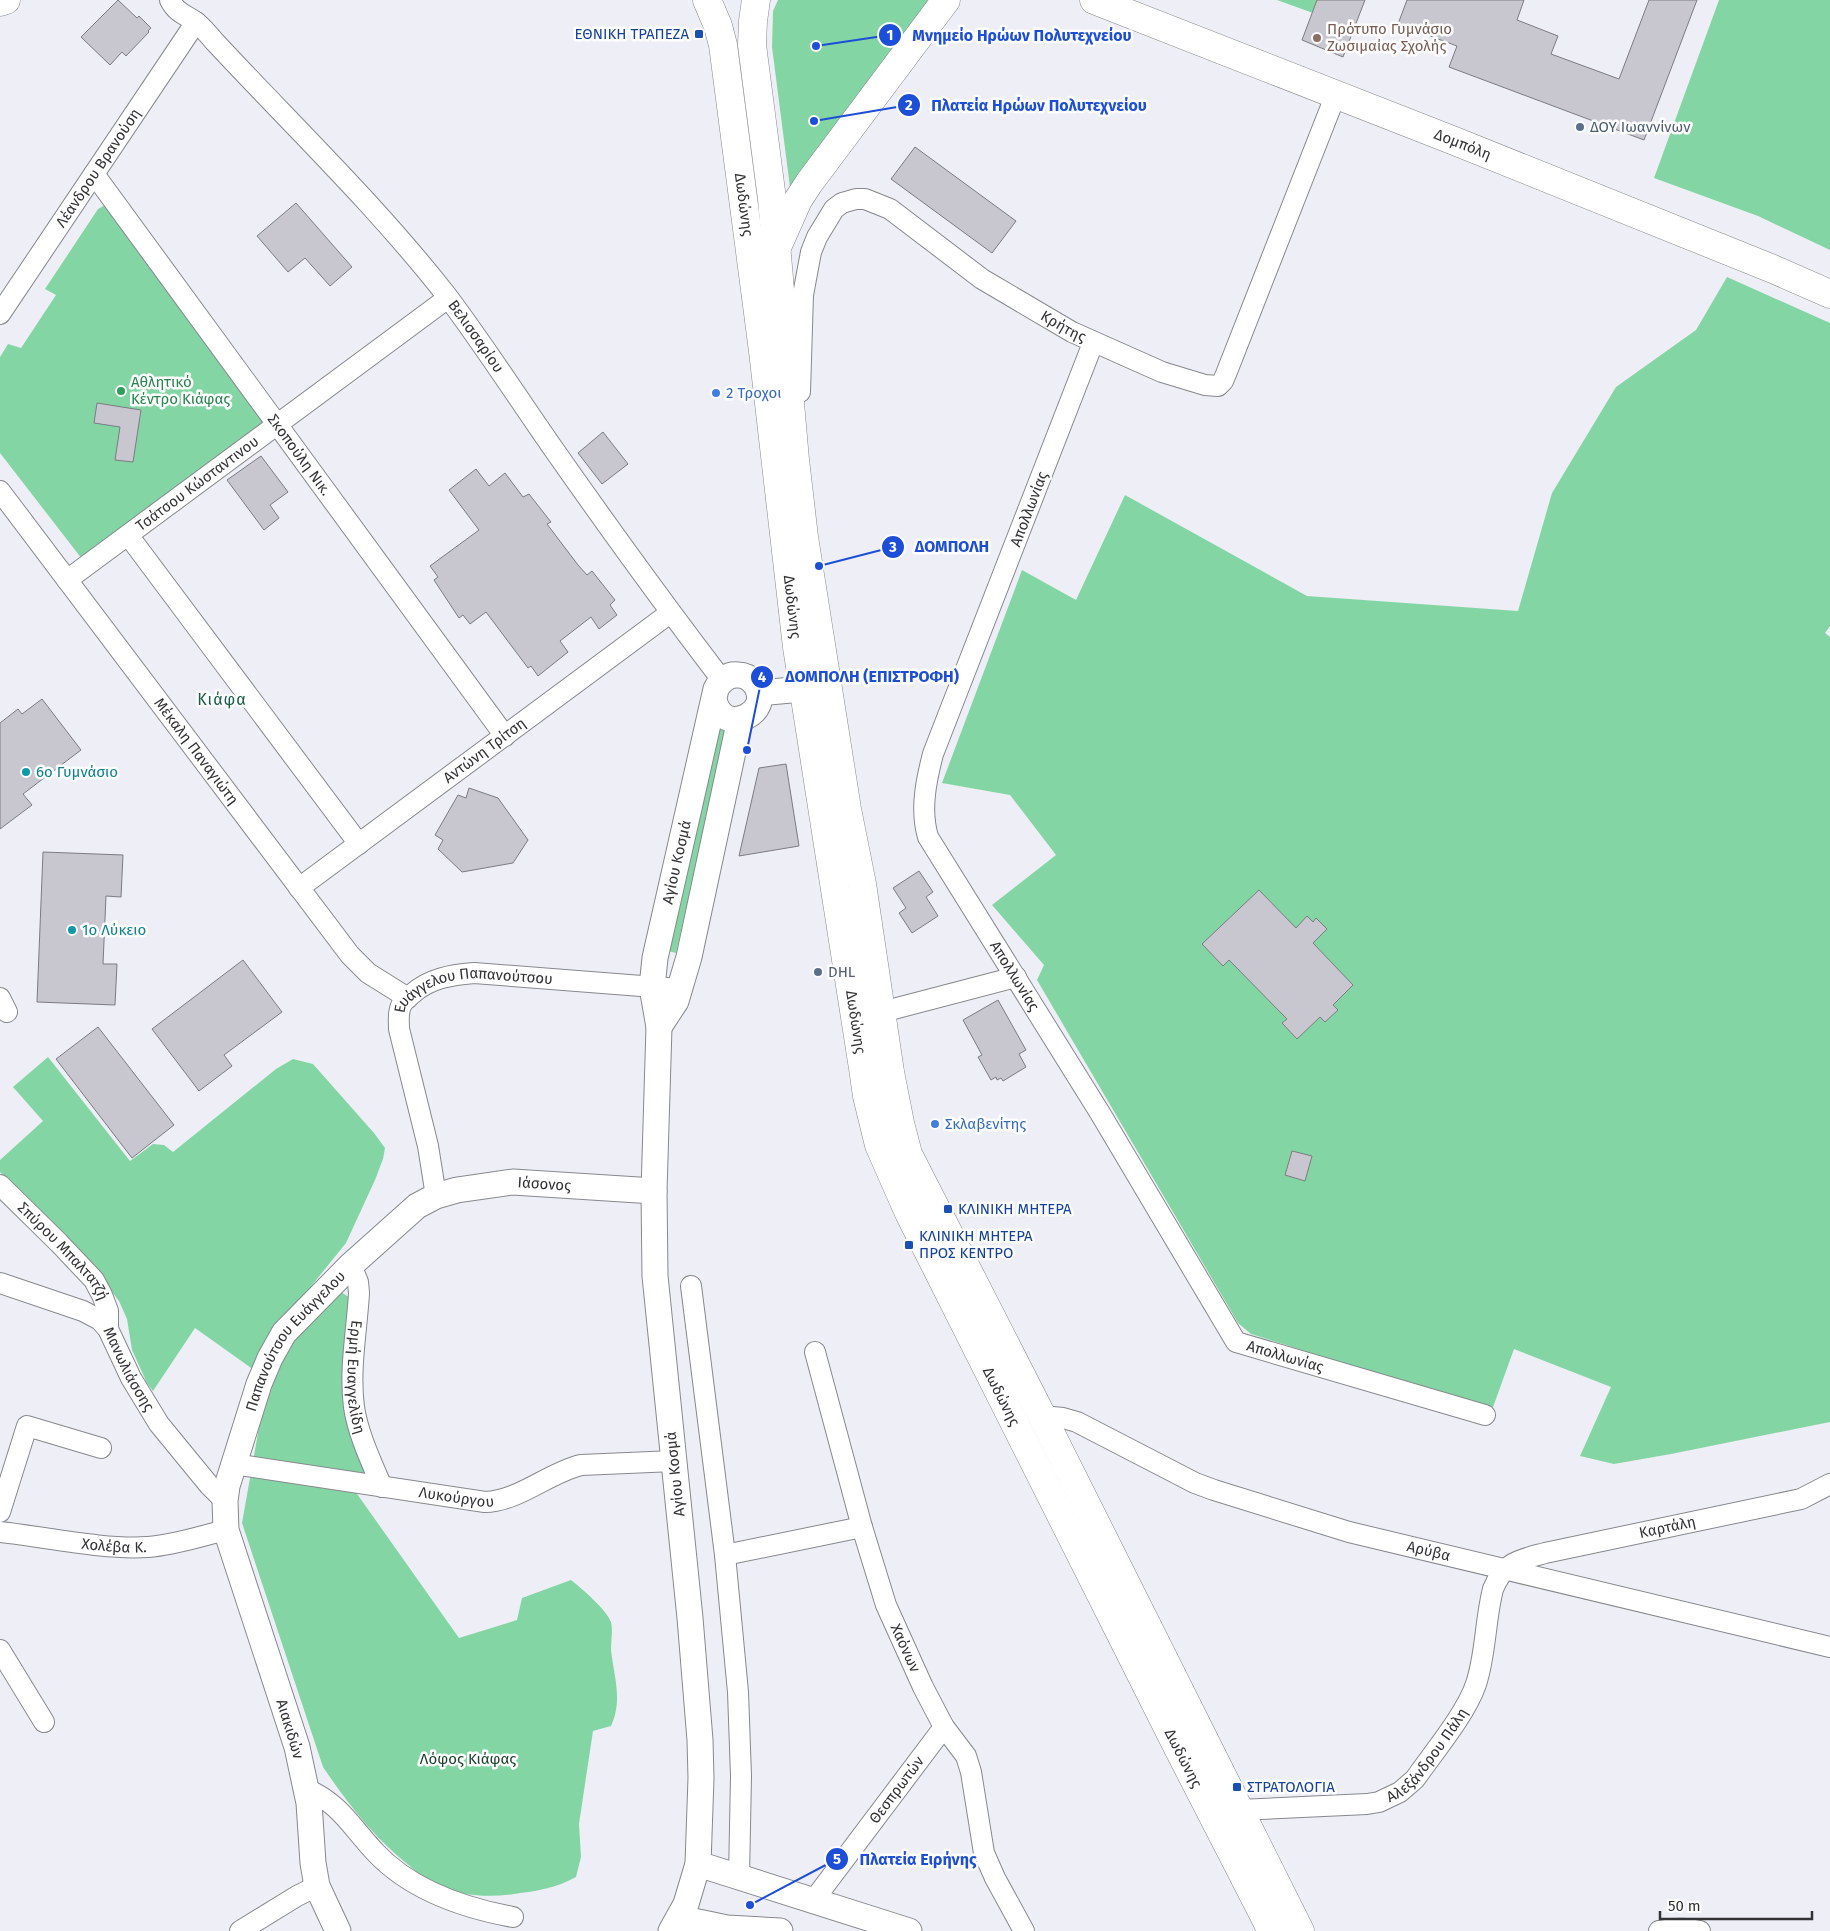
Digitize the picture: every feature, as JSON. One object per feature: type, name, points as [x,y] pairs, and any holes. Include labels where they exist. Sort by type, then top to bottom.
[{"type":"main road","points":[[0,2],[6,0]]},
{"type":"main road","name":"Δωδώνης","points":[[707,0],[718,26],[723,45],[763,352],[816,688],[866,1087],[879,1144],[909,1213],[1272,1931]]},
{"type":"main road","name":"Δωδώνης","points":[[756,0],[752,45],[777,246],[790,412],[816,688],[882,1012],[895,1098],[908,1154],[1042,1416],[1300,1931]]},
{"type":"main road","points":[[777,246],[809,182],[946,0]]},
{"type":"main road","name":"Δομπόλη","points":[[1094,0],[1336,94],[1764,265],[1830,294]]},
{"type":"street","name":"Βελισσαρίου","points":[[170,0],[183,15],[196,22],[389,226],[448,298],[596,511],[670,613],[718,689]]},
{"type":"street","points":[[190,0],[196,22]]},
{"type":"street","name":"Λέανδρου Βρανούση","points":[[2,308],[196,22]]},
{"type":"street","name":"Κρήτης","points":[[790,412],[800,395],[803,295],[808,259],[817,236],[834,209],[849,200],[865,199],[890,209],[982,279],[1029,308],[1093,343],[1178,378],[1205,385],[1218,386],[1223,381],[1336,94]]},
{"type":"street","name":"Σκοπούλη Νικ.","points":[[94,174],[505,736]]},
{"type":"street","name":"Τσάτσου Κώσταντινου","points":[[67,580],[448,298]]},
{"type":"street","name":"Απολλωνίας","points":[[1093,343],[933,754],[926,787],[924,817],[928,837],[1100,1113],[1236,1342],[1485,1415]]},
{"type":"street","name":"Μέκαλη Παναγιώτη","points":[[0,491],[299,888],[360,966],[408,998]]},
{"type":"street","points":[[128,535],[359,844]]},
{"type":"street","name":"Αντώνη Τρίτση","points":[[299,888],[670,613]]},
{"type":"street","points":[[733,675],[744,676],[754,682],[759,693],[758,703],[754,712],[746,718],[730,719],[721,714],[718,689],[733,675]]},
{"type":"street","points":[[759,693],[816,688]]},
{"type":"street","name":"Αγίου Κοσμά","points":[[675,1924],[692,1886],[698,1864],[701,1778],[700,1740],[655,1276],[654,1191],[659,1027],[652,987],[655,958],[688,807],[718,689]]},
{"type":"street","points":[[659,1027],[672,1007],[680,989],[689,957],[740,719]]},
{"type":"street","name":"Ευάγγελου Παπανούτσου","points":[[436,1196],[425,1131],[399,1029],[400,1010],[408,998],[417,990],[435,980],[452,975],[474,973],[680,989]]},
{"type":"street","points":[[882,1012],[1016,977]]},
{"type":"street","name":"Ιάσονος","points":[[436,1196],[465,1189],[513,1182],[654,1191]]},
{"type":"street","name":"Σπύρου Μπαλτατζή","points":[[0,1185],[59,1242],[94,1280],[108,1311],[108,1329]]},
{"type":"street","name":"Παπανούτσου Ευάγγελου","points":[[226,1530],[225,1501],[233,1464],[261,1379],[284,1333],[351,1265],[417,1206],[436,1196]]},
{"type":"street","name":"Ερμή Ευαγγελίδη","points":[[351,1265],[358,1282],[359,1292],[353,1370],[354,1407],[361,1434],[382,1487]]},
{"type":"street","name":"Μανωλιάσσης","points":[[0,1283],[83,1312],[100,1320],[108,1329],[130,1378],[159,1424],[208,1485],[225,1501]]},
{"type":"street","points":[[691,1286],[725,1555],[738,1692],[741,1776],[739,1877]]},
{"type":"street","name":"Χαόνων","points":[[815,1352],[862,1527],[886,1606],[923,1687],[944,1726],[966,1756],[971,1772],[984,1853],[995,1878],[1024,1931]]},
{"type":"street","name":"Αρύβα","points":[[1042,1416],[1063,1418],[1082,1424],[1214,1490],[1337,1529],[1830,1647]]},
{"type":"street","points":[[0,1512],[28,1426],[101,1448]]},
{"type":"street","name":"Λυκούργου","points":[[233,1464],[492,1502],[520,1492],[567,1469],[581,1465],[674,1461]]},
{"type":"street","name":"Καρτάλη","points":[[1505,1568],[1518,1560],[1545,1553],[1805,1498],[1830,1484]]},
{"type":"street","points":[[725,1555],[862,1527]]},
{"type":"street","name":"Χολέβα Κ.","points":[[0,1532],[102,1544],[147,1547],[182,1542],[226,1530]]},
{"type":"street","name":"Αιακιδών","points":[[226,1530],[297,1747],[306,1788],[311,1827],[312,1863],[317,1886],[338,1931]]},
{"type":"street","name":"Αλεξάνδρου Πάλη","points":[[1239,1810],[1367,1804],[1392,1797],[1407,1787],[1415,1779],[1448,1732],[1472,1694],[1478,1675],[1492,1595],[1496,1581],[1505,1568]]},
{"type":"street","points":[[0,1650],[44,1722]]},
{"type":"street","name":"Θεσπρωτών","points":[[813,1901],[944,1726]]},
{"type":"street","points":[[306,1788],[333,1804],[377,1854],[409,1880],[459,1903],[513,1917]]},
{"type":"street","points":[[698,1864],[813,1901],[858,1923],[910,1931]]},
{"type":"street","points":[[240,1931],[317,1886]]},
{"type":"street","points":[[675,1924],[705,1928],[780,1931]]},
{"type":"street","points":[[1659,1931],[1674,1928],[1691,1928],[1700,1931]]},
{"type":"green space","points":[[778,0],[937,0],[791,195],[772,47],[773,11]]},
{"type":"green space","points":[[1277,0],[1318,0],[1313,13]]},
{"type":"green space","points":[[1719,0],[1830,0],[1830,250],[1758,216],[1654,178]]},
{"type":"green space","name":"Αθλητικό Κέντρο Κιάφας","points":[[107,204],[267,425],[82,559],[0,453],[0,357],[8,344],[21,348],[56,295],[45,289],[98,209]]},
{"type":"green space","points":[[1727,277],[1830,323],[1830,626],[1825,633],[1830,637],[1830,1422],[1614,1464],[1580,1456],[1611,1387],[1514,1349],[1492,1410],[1251,1334],[1238,1323],[1037,980],[1044,965],[992,905],[1056,855],[1010,795],[942,783],[1022,570],[1076,600],[1125,495],[1307,596],[1518,611],[1552,493],[1616,387],[1696,330]]},
{"type":"green space","points":[[714,727],[726,730],[676,953],[664,950]]},
{"type":"green space","points":[[48,1057],[130,1161],[153,1144],[164,1145],[173,1152],[276,1069],[293,1059],[313,1064],[385,1148],[375,1180],[346,1243],[296,1305],[254,1370],[195,1328],[153,1391],[147,1383],[132,1350],[127,1319],[119,1301],[87,1259],[0,1172],[0,1160],[43,1121],[13,1087]]},
{"type":"green space","name":"Λόφος Κιάφας","points":[[339,1291],[354,1300],[345,1414],[366,1475],[355,1491],[459,1638],[517,1620],[522,1598],[571,1580],[599,1605],[611,1622],[611,1650],[617,1688],[615,1716],[611,1726],[593,1731],[579,1824],[581,1857],[576,1877],[561,1884],[531,1892],[493,1896],[472,1895],[452,1891],[432,1883],[398,1856],[374,1833],[352,1808],[323,1767],[242,1523],[261,1416],[269,1387],[292,1334]]},
{"type":"building","points":[[118,0],[151,28],[126,56],[122,52],[110,65],[81,37]]},
{"type":"building","points":[[1317,0],[1365,0],[1343,57],[1302,40]]},
{"type":"building","points":[[1407,0],[1524,0],[1517,20],[1558,36],[1551,54],[1619,79],[1649,0],[1697,0],[1644,140],[1449,67],[1457,46],[1398,24]]},
{"type":"building","points":[[915,147],[1016,221],[992,253],[891,179]]},
{"type":"building","points":[[296,203],[352,267],[330,286],[305,258],[288,272],[257,236]]},
{"type":"building","points":[[97,403],[141,410],[133,462],[115,460],[120,427],[94,423]]},
{"type":"building","points":[[603,432],[628,464],[602,484],[578,453]]},
{"type":"building","points":[[261,456],[288,492],[270,505],[279,518],[264,530],[227,480]]},
{"type":"building","points":[[476,469],[489,486],[505,473],[523,497],[529,494],[551,522],[547,524],[578,565],[587,575],[592,571],[615,600],[610,605],[617,615],[599,629],[591,617],[560,641],[568,652],[538,676],[531,666],[528,668],[486,612],[470,624],[463,615],[459,618],[434,580],[438,577],[430,566],[479,530],[449,490]]},
{"type":"building","name":"6ο Γυμνάσιο","points":[[42,699],[81,750],[23,794],[32,805],[0,829],[0,723],[18,709],[22,714]]},
{"type":"building","points":[[786,764],[799,846],[739,856],[759,768]]},
{"type":"building","points":[[469,788],[498,798],[528,840],[513,863],[462,872],[438,849],[443,840],[435,835],[458,795],[466,798]]},
{"type":"building","name":"1ο Λύκειο","points":[[43,852],[123,855],[121,897],[106,896],[103,964],[117,964],[115,1005],[37,1002]]},
{"type":"building","points":[[919,871],[933,892],[926,897],[938,916],[912,933],[899,913],[906,908],[893,888]]},
{"type":"building","points":[[1259,890],[1296,928],[1307,916],[1313,922],[1316,918],[1327,929],[1313,943],[1353,985],[1333,1005],[1338,1010],[1325,1022],[1320,1017],[1297,1039],[1282,1023],[1287,1019],[1229,960],[1223,966],[1202,944]]},
{"type":"building","points":[[243,960],[282,1012],[224,1055],[232,1066],[199,1091],[152,1029]]},
{"type":"building","points":[[998,1000],[1026,1050],[1019,1054],[1026,1067],[1003,1081],[1001,1078],[997,1080],[996,1077],[991,1080],[978,1057],[982,1055],[963,1020]]},
{"type":"building","points":[[98,1027],[174,1125],[132,1158],[56,1059]]},
{"type":"building","points":[[1292,1151],[1312,1156],[1305,1181],[1285,1175]]},
{"type":"place","name":"ΕΘΝΙΚΗ ΤΡΑΠΕΖΑ","points":[[699,34]]},
{"type":"place","name":"Πρότυπο Γυμνάσιο Ζωσιμαίας Σχολής","points":[[1317,38]]},
{"type":"place","name":"Μνημείο Ηρώων Πολυτεχνείου","points":[[816,46]]},
{"type":"place","name":"Πλατεία Ηρώων Πολυτεχνείου","points":[[814,121]]},
{"type":"place","name":"ΔΟΥ Ιωαννίνων","points":[[1580,127]]},
{"type":"place","name":"Αθλητικό Κέντρο Κιάφας","points":[[121,391]]},
{"type":"place","name":"2 Τροχοι","points":[[716,393]]},
{"type":"place","name":"ΔΟΜΠΟΛΗ","points":[[819,566]]},
{"type":"place","name":"ΔΟΜΠΟΛΗ (ΕΠΙΣΤΡΟΦΗ)","points":[[747,750]]},
{"type":"place","name":"6ο Γυμνάσιο","points":[[26,772]]},
{"type":"place","name":"1ο Λύκειο","points":[[72,930]]},
{"type":"place","name":"DHL","points":[[818,972]]},
{"type":"place","name":"Σκλαβενίτης","points":[[935,1124]]},
{"type":"place","name":"ΚΛΙΝΙΚΗ ΜΗΤΕΡΑ","points":[[948,1209]]},
{"type":"place","name":"ΚΛΙΝΙΚΗ ΜΗΤΕΡΑ ΠΡΟΣ ΚΕΝΤΡΟ","points":[[909,1245]]},
{"type":"place","name":"ΣΤΡΑΤΟΛΟΓΙΑ","points":[[1237,1787]]},
{"type":"place","name":"Πλατεία Ειρήνης","points":[[750,1905]]},
{"type":"district","name":"Κιάφα","points":[[222,699]]}]
